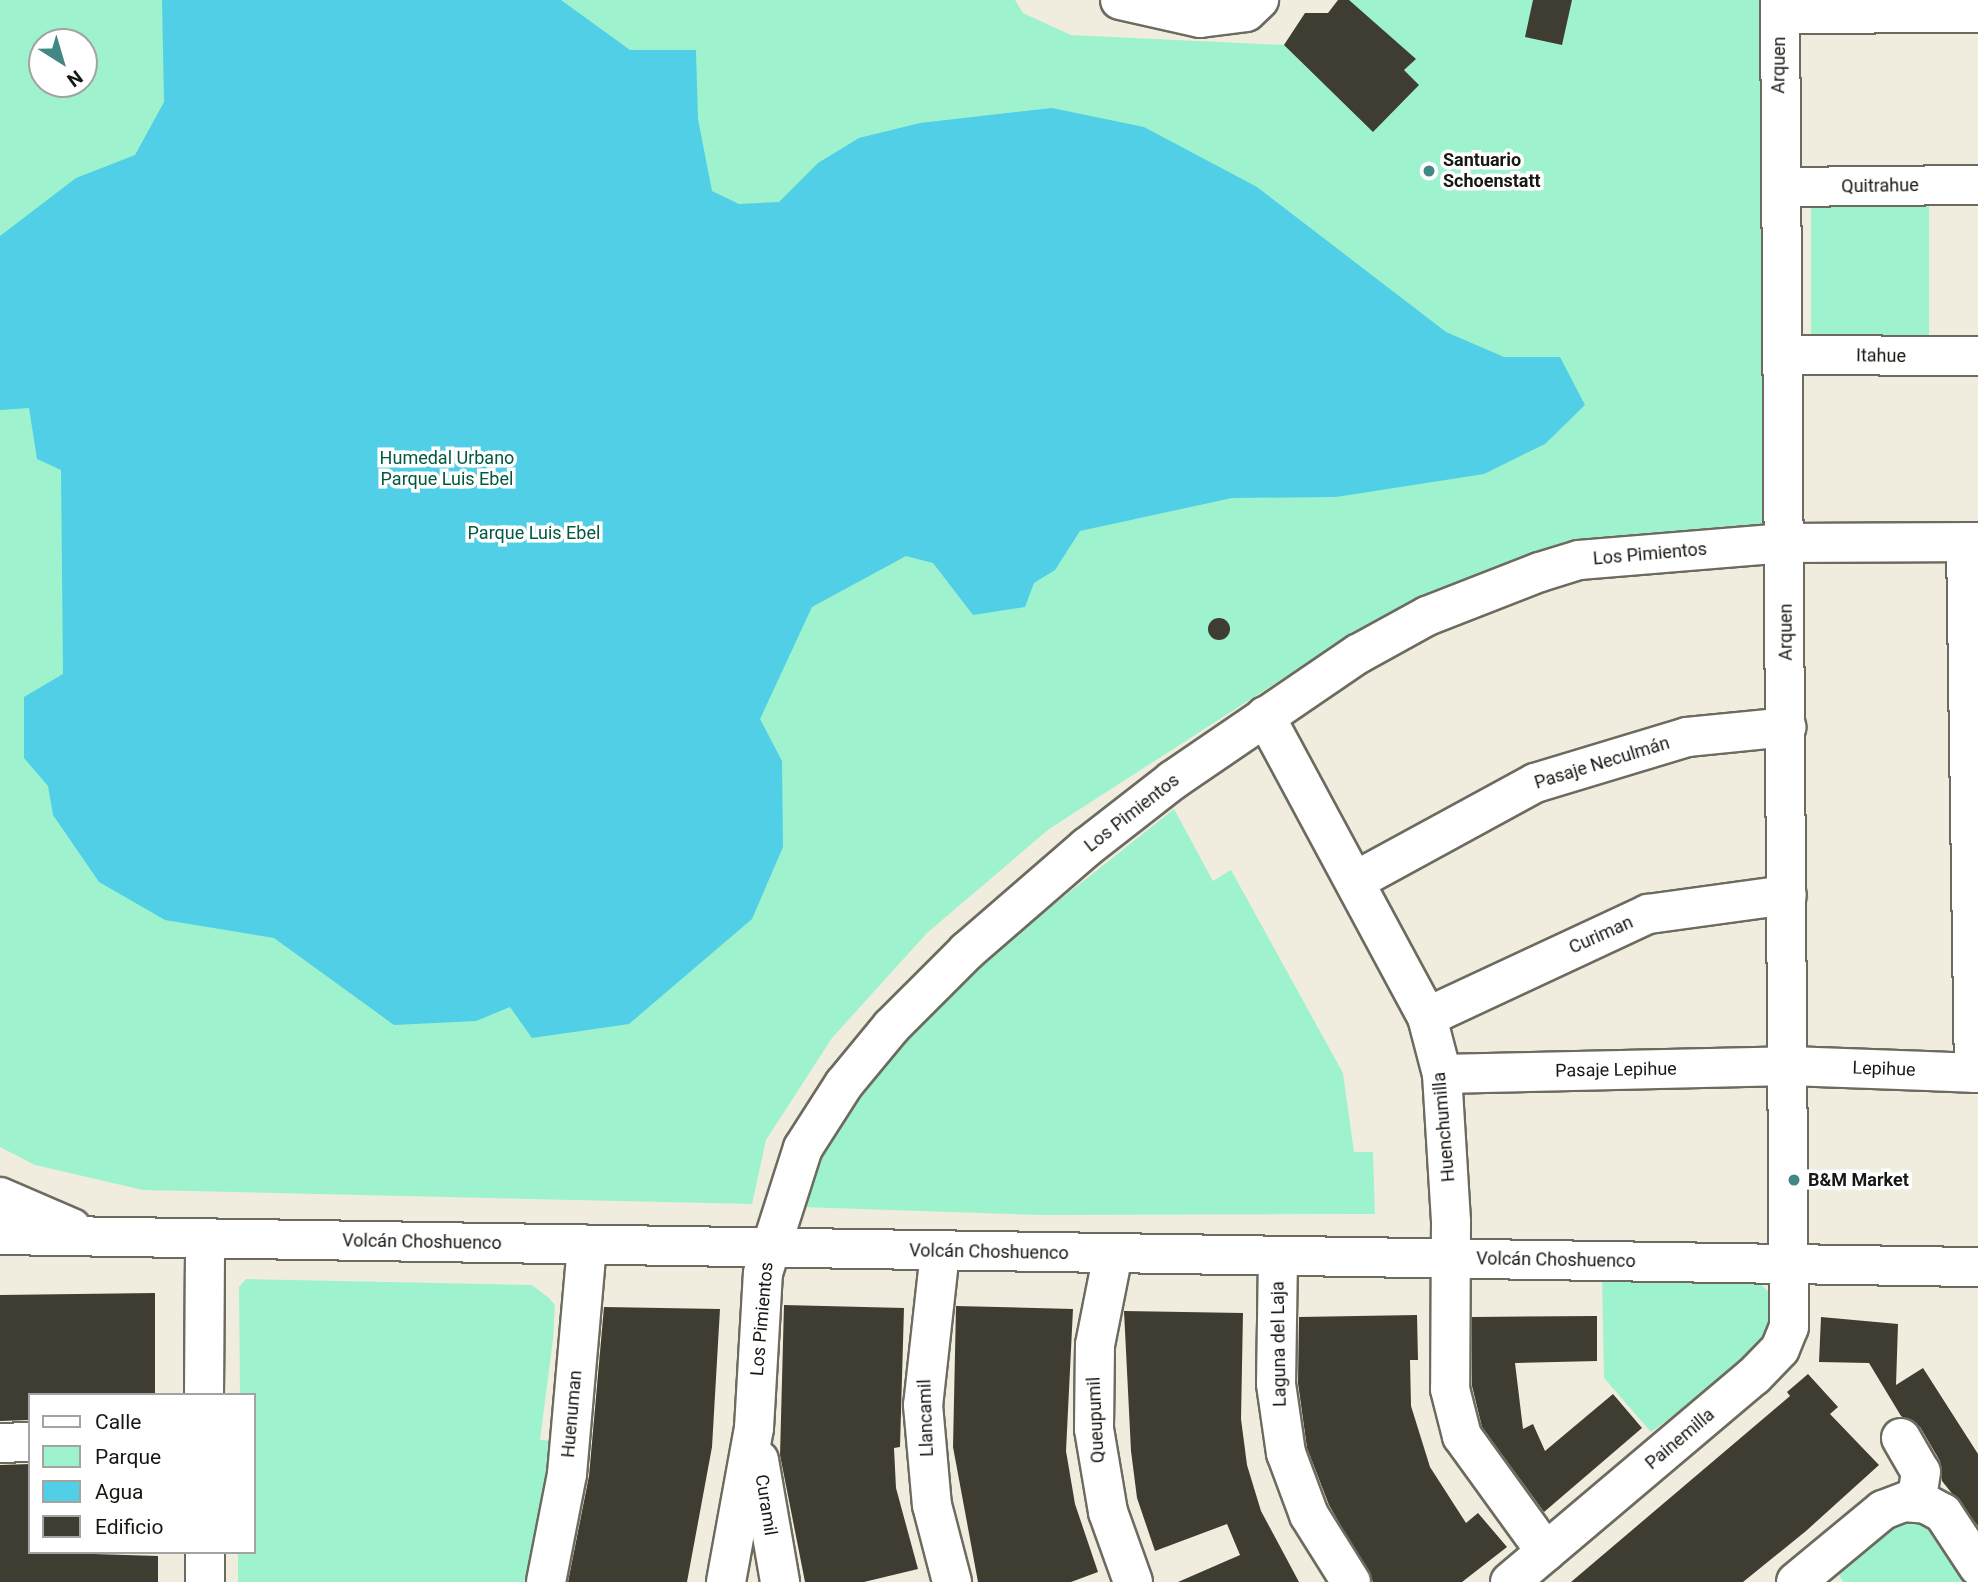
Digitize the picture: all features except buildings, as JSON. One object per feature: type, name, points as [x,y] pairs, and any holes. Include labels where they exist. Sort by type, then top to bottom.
[{"type":"street","points":[[1120,0],[1200,18],[1246,12],[1259,0]]},
{"type":"street","points":[[1780,7],[1978,13]]},
{"type":"street","name":"Arquen","points":[[1780,7],[1792,1264]]},
{"type":"street","name":"Quitrahue","points":[[1782,187],[1978,185]]},
{"type":"street","name":"Itahue","points":[[1783,355],[1978,356]]},
{"type":"street","points":[[1972,542],[1976,1073]]},
{"type":"street","name":"Los Pimientos","points":[[726,1582],[754,1429],[760,1295],[769,1248],[803,1148],[844,1084],[892,1026],[967,951],[1087,847],[1265,716],[1391,634],[1540,572],[1579,560],[1785,543],[1972,542]]},
{"type":"street","name":"Huenchumilla","points":[[1265,716],[1357,880],[1427,1017],[1442,1074],[1450,1259],[1450,1389],[1462,1436],[1546,1552]]},
{"type":"street","name":"Pasaje Neculmán","points":[[1357,880],[1535,783],[1687,737],[1787,727]]},
{"type":"street","name":"Curiman","points":[[1427,1017],[1648,914],[1787,895]]},
{"type":"street","name":"Lepihue","points":[[1790,1066],[1976,1073]]},
{"type":"street","name":"Pasaje Lepihue","points":[[1442,1074],[1790,1066]]},
{"type":"street","points":[[0,1197],[104,1237]]},
{"type":"street","name":"Volcán Choshuenco","points":[[0,1235],[1978,1267]]},
{"type":"street","points":[[204,1393],[205,1239]]},
{"type":"street","name":"Huenuman","points":[[546,1582],[567,1474],[587,1245]]},
{"type":"street","name":"Llancamil","points":[[940,1252],[923,1405],[932,1505],[952,1582]]},
{"type":"street","name":"Queupumil","points":[[1113,1254],[1095,1345],[1094,1429],[1108,1512],[1133,1582]]},
{"type":"street","name":"Laguna del Laja","points":[[1278,1257],[1276,1384],[1286,1452],[1309,1515],[1351,1582]]},
{"type":"street","name":"Painemilla","points":[[1510,1582],[1770,1362],[1789,1327],[1792,1264]]},
{"type":"street","name":"Curamil","points":[[754,1429],[780,1582]]},
{"type":"street","points":[[1901,1438],[1921,1472],[1916,1502]]},
{"type":"street","points":[[0,1443],[28,1442]]},
{"type":"street","points":[[1818,1575],[1883,1510],[1916,1502],[1936,1509],[1955,1526],[1978,1566]]},
{"type":"street","points":[[205,1554],[205,1582]]},
{"type":"green space","name":"Parque Luis Ebel","points":[[0,0],[1015,0],[1023,13],[1071,35],[1284,45],[1305,13],[1328,13],[1348,0],[1761,0],[1763,529],[1407,606],[1313,659],[1049,829],[927,933],[832,1038],[766,1140],[752,1204],[143,1190],[35,1165],[0,1147]]},
{"type":"green space","points":[[1811,204],[1929,204],[1929,342],[1811,342]]},
{"type":"green space","points":[[1174,809],[1213,881],[1231,870],[1343,1073],[1354,1152],[1373,1152],[1375,1214],[1042,1215],[801,1207],[818,1157],[849,1104],[934,1000]]},
{"type":"green space","points":[[1602,1277],[1757,1281],[1771,1294],[1775,1323],[1746,1363],[1651,1432],[1604,1378]]},
{"type":"green space","points":[[246,1279],[532,1285],[549,1298],[555,1305],[553,1339],[540,1440],[557,1441],[534,1582],[238,1582],[238,1554],[256,1554],[256,1393],[240,1393],[239,1287]]},
{"type":"green space","points":[[1929,1513],[1977,1582],[1843,1582],[1837,1571],[1892,1514]]},
{"type":"water","name":"Parque Luis Ebel","points":[[162,0],[561,0],[630,50],[696,50],[698,119],[712,191],[739,204],[779,202],[818,163],[859,138],[920,123],[1052,108],[1144,127],[1257,187],[1446,332],[1504,357],[1560,357],[1585,405],[1545,444],[1484,474],[1336,497],[1232,498],[1080,531],[1055,570],[1034,583],[1025,607],[973,615],[933,563],[906,556],[812,607],[760,719],[782,761],[783,847],[752,919],[629,1024],[532,1038],[510,1007],[476,1021],[394,1025],[274,938],[165,920],[99,882],[53,815],[48,786],[24,758],[24,697],[63,674],[61,470],[37,459],[29,408],[0,410],[0,236],[76,178],[135,155],[164,102]]},
{"type":"place","name":"Santuario Schoenstatt","points":[[1429,171]]},
{"type":"place","name":"B&M Market","points":[[1794,1180]]},
{"type":"park label","name":"Humedal Urbano Parque Luis Ebel","points":[[447,469]]}]
